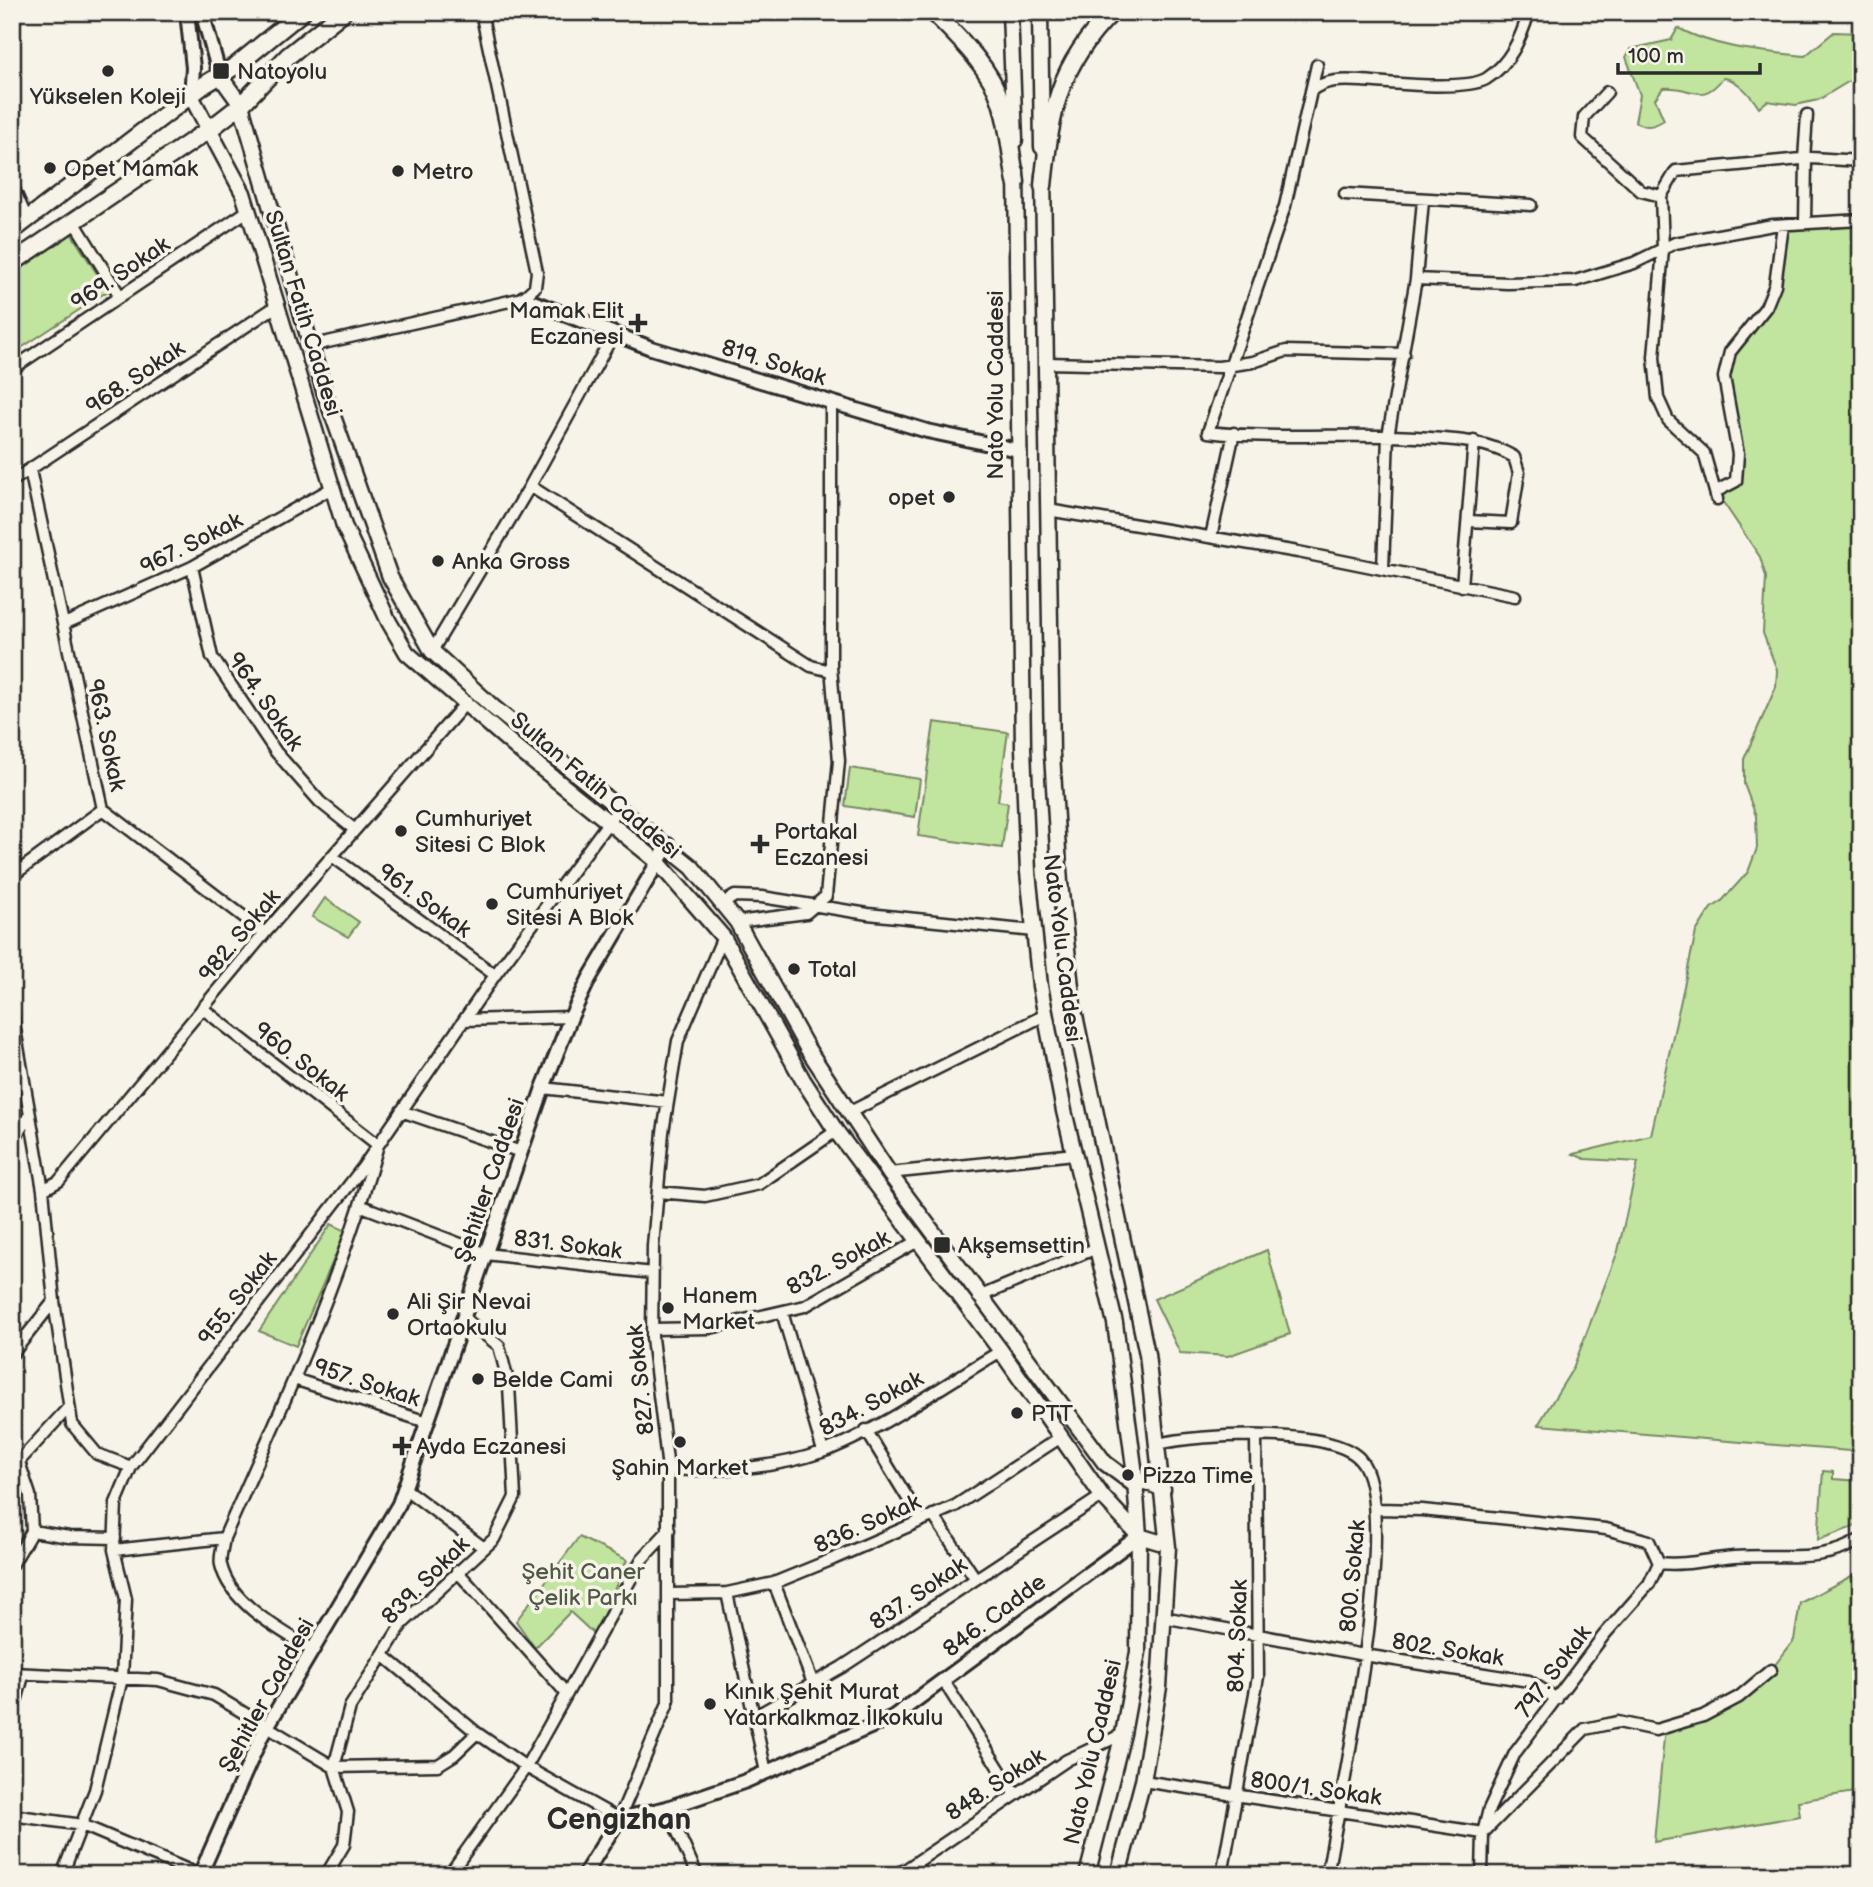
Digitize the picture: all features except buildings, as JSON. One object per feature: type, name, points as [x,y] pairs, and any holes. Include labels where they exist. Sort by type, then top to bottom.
[{"type":"main road","points":[[12,231],[302,12]]},
{"type":"main road","points":[[12,263],[210,129],[241,105],[288,56],[343,12]]},
{"type":"main road","points":[[933,12],[963,42],[985,72],[1001,101],[1016,182]]},
{"type":"main road","name":"Nato Yolu Caddesi","points":[[1010,12],[1016,182],[1023,748],[1028,872],[1045,1015],[1115,1323],[1136,1486],[1139,1536],[1138,1652],[1123,1734],[1087,1875]]},
{"type":"main road","name":"Nato Yolu Caddesi","points":[[1040,12],[1052,754],[1060,883],[1073,1006],[1147,1354],[1164,1489],[1167,1538],[1159,1687],[1143,1782],[1118,1875]]},
{"type":"main road","points":[[1043,186],[1054,102],[1070,67],[1091,34],[1112,12]]},
{"type":"main road","name":"Sultan Fatih Caddesi","points":[[220,76],[241,105],[310,346],[390,578],[432,651],[494,708],[668,845],[692,867],[737,922],[848,1113],[889,1173],[1105,1463],[1136,1486]]},
{"type":"main road","name":"Sultan Fatih Caddesi","points":[[191,96],[243,193],[344,526],[388,622],[407,653],[464,705],[657,861],[723,937],[803,1080],[836,1130],[916,1242],[1001,1352],[1102,1496],[1139,1536]]},
{"type":"main road","points":[[1136,1486],[1143,1481],[1164,1489]]},
{"type":"main road","points":[[1139,1536],[1159,1542],[1167,1538]]},
{"type":"street","points":[[187,12],[193,68],[191,96]]},
{"type":"street","name":"Sultan Fatih Caddesi","points":[[202,12],[220,76]]},
{"type":"street","points":[[310,346],[523,298],[535,287],[537,272],[481,12]]},
{"type":"street","points":[[1311,92],[1320,83],[1350,80],[1432,85],[1483,81],[1501,68],[1520,39],[1529,12]]},
{"type":"street","points":[[1317,65],[1285,206],[1208,432],[1388,436],[1474,441],[1497,447],[1514,457],[1519,473],[1511,523],[1468,521]]},
{"type":"street","points":[[1607,93],[1584,117],[1583,137],[1641,191],[1661,196]]},
{"type":"street","points":[[1805,223],[1807,115]]},
{"type":"street","points":[[1783,225],[1775,285],[1766,307],[1730,352],[1724,376],[1738,454],[1736,481],[1716,496],[1704,453],[1668,420],[1658,398],[1654,357],[1663,249],[1661,196],[1676,171],[1805,159],[1861,161]]},
{"type":"street","points":[[12,185],[27,219]]},
{"type":"street","points":[[1345,194],[1531,205]]},
{"type":"street","points":[[1383,569],[1388,436],[1416,279],[1423,200]]},
{"type":"street","name":"969. Sokak","points":[[12,369],[248,209]]},
{"type":"street","points":[[1416,279],[1508,283],[1575,281],[1634,263],[1675,243],[1783,225],[1860,217]]},
{"type":"street","points":[[73,220],[120,296]]},
{"type":"street","name":"819. Sokak","points":[[523,298],[614,335],[927,431],[1018,450]]},
{"type":"street","name":"968. Sokak","points":[[12,481],[278,304]]},
{"type":"street","points":[[432,651],[530,486],[614,335]]},
{"type":"street","points":[[1046,363],[1229,367],[1286,351],[1404,354]]},
{"type":"street","points":[[737,922],[806,913],[826,896],[832,862],[839,761],[831,671],[831,401]]},
{"type":"street","points":[[1212,537],[1234,433]]},
{"type":"street","points":[[1462,586],[1474,441]]},
{"type":"street","name":"963. Sokak","points":[[30,470],[103,809],[265,933]]},
{"type":"street","points":[[530,486],[811,666],[831,671]]},
{"type":"street","name":"967. Sokak","points":[[64,624],[192,568],[332,488]]},
{"type":"street","points":[[1048,510],[1212,537],[1515,596]]},
{"type":"street","name":"964. Sokak","points":[[192,568],[212,657],[275,752],[320,802],[355,830]]},
{"type":"street","name":"982. Sokak","points":[[43,1190],[59,1181],[265,933],[464,705]]},
{"type":"street","name":"955. Sokak","points":[[62,1875],[96,1790],[122,1678],[126,1599],[114,1550],[116,1503],[131,1467],[378,1145],[495,975],[619,808]]},
{"type":"street","points":[[12,876],[103,809]]},
{"type":"street","name":"Şehitler Caddesi","points":[[200,1875],[268,1725],[399,1504],[543,1088],[571,1017],[589,979],[668,845]]},
{"type":"street","name":"961. Sokak","points":[[332,856],[495,975]]},
{"type":"street","points":[[722,904],[734,896],[762,897],[868,914],[1034,931]]},
{"type":"street","name":"827. Sokak","points":[[619,1819],[668,1703],[668,1469],[652,1329],[657,1192],[678,1041],[723,937]]},
{"type":"street","name":"960. Sokak","points":[[202,1008],[378,1145]]},
{"type":"street","points":[[12,1012],[43,1190],[54,1301],[72,1424],[85,1443],[97,1454],[131,1467]]},
{"type":"street","points":[[848,1113],[1045,1015]]},
{"type":"street","points":[[464,1020],[571,1017]]},
{"type":"street","points":[[543,1088],[668,1102]]},
{"type":"street","points":[[401,1111],[521,1152]]},
{"type":"street","points":[[12,1143],[28,1116]]},
{"type":"street","points":[[657,1192],[705,1196],[759,1184],[836,1130]]},
{"type":"street","points":[[313,1650],[256,1614],[232,1585],[221,1565],[224,1538],[294,1379],[362,1206],[378,1145]]},
{"type":"street","points":[[889,1173],[1075,1154]]},
{"type":"street","name":"831. Sokak","points":[[362,1206],[486,1254],[652,1273]]},
{"type":"street","name":"832. Sokak","points":[[652,1329],[710,1328],[805,1306],[916,1242]]},
{"type":"street","points":[[963,1303],[1097,1248]]},
{"type":"street","points":[[12,1354],[54,1301]]},
{"type":"street","points":[[782,1312],[823,1451]]},
{"type":"street","name":"839. Sokak","points":[[334,1767],[350,1707],[402,1624],[494,1539],[514,1497],[514,1437],[509,1385],[499,1346],[464,1318]]},
{"type":"street","name":"834. Sokak","points":[[668,1469],[707,1471],[754,1467],[823,1451],[866,1430],[1001,1352]]},
{"type":"street","name":"957. Sokak","points":[[294,1379],[428,1422]]},
{"type":"street","points":[[12,1564],[32,1531],[30,1495],[15,1465],[68,1408]]},
{"type":"street","points":[[866,1430],[920,1520]]},
{"type":"street","points":[[1158,1444],[1189,1436],[1233,1434],[1321,1440],[1348,1448],[1361,1460],[1371,1479],[1377,1509]]},
{"type":"street","name":"836. Sokak","points":[[670,1594],[727,1593],[774,1583],[955,1506],[1061,1437]]},
{"type":"street","name":"804. Sokak","points":[[1222,1875],[1258,1676],[1260,1636],[1256,1437]]},
{"type":"street","points":[[404,1488],[484,1548]]},
{"type":"street","name":"837. Sokak","points":[[752,1718],[813,1683],[1102,1496]]},
{"type":"street","name":"800. Sokak","points":[[1327,1875],[1373,1601],[1377,1509],[1422,1510],[1606,1529],[1649,1541],[1659,1563]]},
{"type":"street","points":[[933,1515],[975,1578]]},
{"type":"street","points":[[449,1875],[526,1767],[642,1559],[669,1530]]},
{"type":"street","points":[[32,1531],[69,1537],[115,1538]]},
{"type":"street","name":"846. Cadde","points":[[619,1819],[667,1808],[766,1772],[893,1717],[1139,1536]]},
{"type":"street","points":[[114,1550],[224,1538]]},
{"type":"street","points":[[1659,1563],[1683,1566],[1731,1557],[1809,1557],[1839,1552],[1861,1539]]},
{"type":"street","name":"797. Sokak","points":[[1482,1875],[1483,1833],[1489,1809],[1515,1753],[1626,1608],[1649,1584],[1659,1563]]},
{"type":"street","points":[[457,1571],[567,1694]]},
{"type":"street","points":[[774,1583],[813,1683]]},
{"type":"street","points":[[727,1593],[752,1718],[766,1772]]},
{"type":"street","name":"802. Sokak","points":[[1163,1617],[1364,1655],[1529,1681],[1557,1699]]},
{"type":"street","points":[[383,1655],[477,1733],[526,1767],[619,1819],[584,1875]]},
{"type":"street","points":[[1483,1833],[1585,1728],[1618,1721],[1656,1730],[1703,1716],[1739,1697],[1771,1670]]},
{"type":"street","points":[[12,1673],[23,1676],[158,1680],[214,1695],[334,1767],[438,1765],[454,1755],[477,1733]]},
{"type":"street","points":[[12,1716],[23,1676]]},
{"type":"street","points":[[943,1679],[1016,1794]]},
{"type":"street","name":"848. Sokak","points":[[892,1875],[907,1872],[1067,1760],[1123,1734]]},
{"type":"street","points":[[326,1875],[344,1845],[348,1812],[334,1767]]},
{"type":"street","name":"800/1. Sokak","points":[[1143,1782],[1483,1833]]},
{"type":"street","points":[[667,1808],[696,1875]]},
{"type":"street","points":[[12,1815],[82,1825],[200,1875]]},
{"type":"green space","points":[[1678,28],[1724,45],[1805,56],[1834,32],[1861,33],[1861,74],[1818,100],[1796,105],[1767,101],[1759,108],[1744,89],[1728,79],[1723,78],[1715,87],[1702,93],[1663,88],[1655,99],[1664,120],[1650,126],[1639,124],[1635,122],[1640,95],[1626,57],[1630,49],[1671,40]]},
{"type":"green space","points":[[1861,220],[1861,1452],[1538,1425],[1573,1368],[1618,1251],[1638,1162],[1585,1159],[1573,1154],[1651,1135],[1696,932],[1711,908],[1721,902],[1748,872],[1757,848],[1756,816],[1744,784],[1744,759],[1776,687],[1777,670],[1763,633],[1766,577],[1760,557],[1717,493],[1738,482],[1724,377],[1730,352],[1766,307],[1783,225]]},
{"type":"green space","points":[[71,233],[108,291],[12,354],[12,275]]},
{"type":"green space","points":[[934,722],[1008,732],[998,801],[1008,803],[1002,848],[918,836]]},
{"type":"green space","points":[[850,768],[920,779],[915,817],[845,806]]},
{"type":"green space","points":[[325,898],[359,922],[348,937],[312,917]]},
{"type":"green space","points":[[331,1224],[346,1231],[296,1346],[259,1331]]},
{"type":"green space","points":[[1267,1250],[1290,1334],[1228,1356],[1180,1353],[1154,1299]]},
{"type":"green space","points":[[1823,1471],[1833,1472],[1833,1479],[1861,1481],[1861,1524],[1818,1540]]},
{"type":"green space","name":"Şehit Caner Çelik Parkı","points":[[579,1537],[627,1560],[595,1635],[570,1612],[535,1648],[516,1621]]},
{"type":"green space","points":[[1861,1571],[1861,1791],[1798,1801],[1800,1816],[1654,1842],[1665,1727],[1703,1716],[1771,1670],[1794,1640],[1800,1603]]},
{"type":"place","name":"Yükselen Koleji","points":[[108,71]]},
{"type":"place","name":"Natoyolu","points":[[221,71]]},
{"type":"place","name":"Opet Mamak","points":[[50,168]]},
{"type":"place","name":"Metro","points":[[398,171]]},
{"type":"place","name":"Mamak Elit Eczanesi","points":[[638,323]]},
{"type":"place","name":"opet","points":[[949,497]]},
{"type":"place","name":"Anka Gross","points":[[438,561]]},
{"type":"place","name":"Cumhuriyet Sitesi C Blok","points":[[401,831]]},
{"type":"place","name":"Portakal Eczanesi","points":[[760,844]]},
{"type":"place","name":"Cumhuriyet Sitesi A Blok","points":[[492,904]]},
{"type":"place","name":"Total","points":[[794,969]]},
{"type":"place","name":"Akşemsettin","points":[[942,1245]]},
{"type":"place","name":"Hanem Market","points":[[668,1308]]},
{"type":"place","name":"Ali Şir Nevai Ortaokulu","points":[[393,1314]]},
{"type":"place","name":"Belde Cami","points":[[478,1379]]},
{"type":"place","name":"PTT","points":[[1017,1413]]},
{"type":"place","name":"Şahin Market","points":[[680,1442]]},
{"type":"place","name":"Ayda Eczanesi","points":[[402,1446]]},
{"type":"place","name":"Pizza Time","points":[[1128,1475]]},
{"type":"place","name":"Kınık Şehit Murat Yatarkalkmaz İlkokulu","points":[[710,1704]]},
{"type":"district","name":"Cengizhan","points":[[619,1819]]}]
